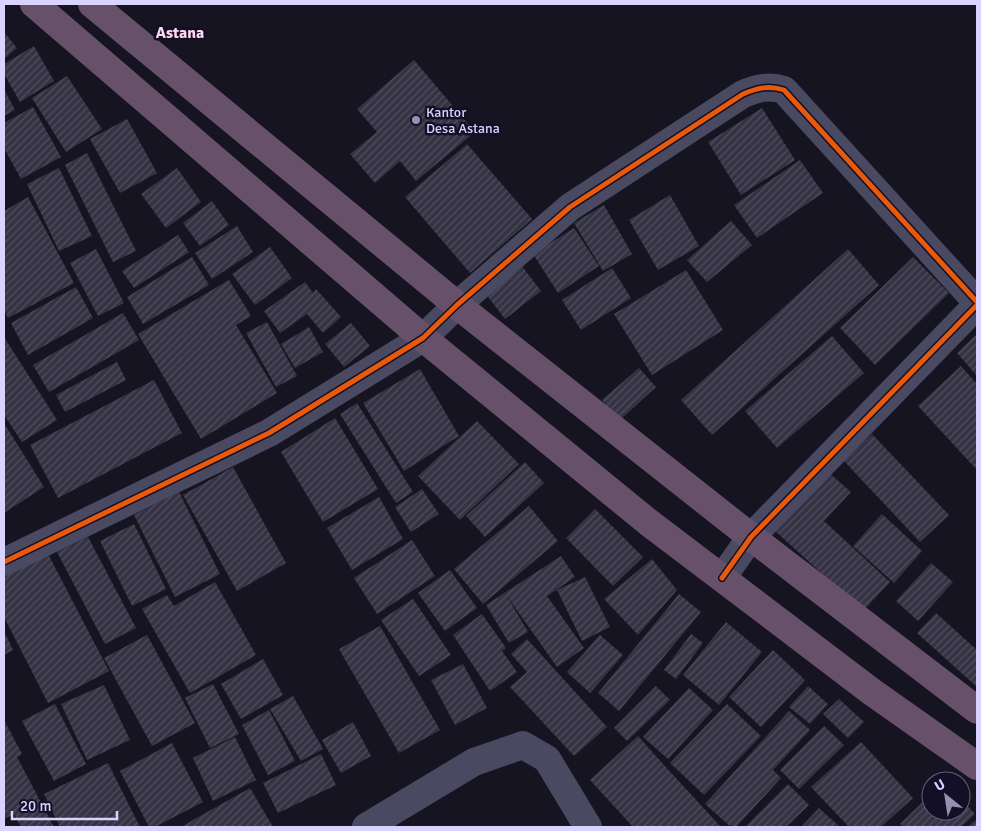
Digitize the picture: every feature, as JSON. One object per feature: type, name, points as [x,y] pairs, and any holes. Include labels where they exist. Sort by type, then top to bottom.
[{"type":"highway","points":[[34,4],[423,338],[648,522],[872,692],[977,766]]},
{"type":"highway","points":[[92,4],[457,305],[752,537],[977,710]]},
{"type":"street","points":[[4,562],[270,433],[423,338],[457,305],[570,207],[742,94],[755,88],[768,87],[784,90],[977,304],[752,537],[722,578]]},
{"type":"street","points":[[366,827],[474,762],[523,745],[547,759],[588,827]]},
{"type":"building","points":[[4,32],[17,48],[4,59]]},
{"type":"building","points":[[34,46],[54,81],[20,102],[4,74],[4,64]]},
{"type":"building","name":"Kantor Desa Astana","points":[[414,60],[475,132],[416,181],[400,161],[375,183],[350,154],[377,132],[357,109]]},
{"type":"building","points":[[67,76],[102,129],[66,152],[32,98]]},
{"type":"building","points":[[4,89],[15,110],[4,116]]},
{"type":"building","points":[[33,107],[61,157],[21,179],[4,148],[4,123]]},
{"type":"building","points":[[762,108],[795,160],[741,195],[708,142]]},
{"type":"building","points":[[127,119],[157,173],[120,193],[90,139]]},
{"type":"building","points":[[467,144],[532,219],[470,273],[405,197]]},
{"type":"building","points":[[87,153],[136,251],[113,262],[65,165]]},
{"type":"building","points":[[800,160],[823,193],[757,238],[734,205]]},
{"type":"building","points":[[59,168],[92,236],[59,251],[27,184]]},
{"type":"building","points":[[177,168],[201,202],[166,228],[141,194]]},
{"type":"building","points":[[670,195],[699,246],[658,270],[629,220]]},
{"type":"building","points":[[28,197],[74,283],[8,318],[4,310],[4,211]]},
{"type":"building","points":[[212,201],[229,225],[200,246],[183,223]]},
{"type":"building","points":[[604,205],[632,254],[603,271],[574,223]]},
{"type":"building","points":[[731,221],[752,245],[707,282],[687,260]]},
{"type":"building","points":[[237,226],[253,252],[212,279],[195,253]]},
{"type":"building","points":[[574,228],[599,266],[558,293],[533,254]]},
{"type":"building","points":[[178,235],[189,252],[134,288],[122,271]]},
{"type":"building","points":[[270,247],[292,278],[255,305],[232,274]]},
{"type":"building","points":[[96,249],[124,303],[98,316],[70,263]]},
{"type":"building","points":[[848,249],[879,285],[712,435],[681,400]]},
{"type":"building","points":[[192,257],[209,285],[143,324],[127,297]]},
{"type":"building","points":[[913,257],[949,293],[875,365],[840,328]]},
{"type":"building","points":[[521,265],[541,291],[505,319],[485,293]]},
{"type":"building","points":[[612,268],[631,298],[581,330],[562,300]]},
{"type":"building","points":[[686,270],[723,330],[652,375],[614,314]]},
{"type":"building","points":[[229,280],[251,316],[236,325],[277,393],[201,439],[138,334]]},
{"type":"building","points":[[305,282],[313,293],[316,289],[341,317],[323,333],[307,314],[280,333],[264,311]]},
{"type":"building","points":[[76,287],[93,318],[28,355],[11,323]]},
{"type":"building","points":[[123,313],[139,340],[49,392],[33,365]]},
{"type":"building","points":[[267,322],[297,376],[276,387],[246,333]]},
{"type":"building","points":[[351,323],[370,346],[344,367],[325,344]]},
{"type":"building","points":[[309,327],[323,352],[295,368],[281,344]]},
{"type":"building","points":[[977,334],[977,376],[957,353]]},
{"type":"building","points":[[832,336],[864,373],[777,448],[745,411]]},
{"type":"building","points":[[4,337],[57,420],[22,442],[4,415]]},
{"type":"building","points":[[117,362],[126,380],[65,412],[56,395]]},
{"type":"building","points":[[961,366],[977,384],[977,470],[918,406]]},
{"type":"building","points":[[639,368],[656,387],[620,420],[602,400]]},
{"type":"building","points":[[420,369],[459,436],[404,471],[363,403]]},
{"type":"building","points":[[154,380],[182,433],[58,498],[30,445]]},
{"type":"building","points":[[357,403],[413,492],[396,503],[340,414]]},
{"type":"building","points":[[335,418],[378,489],[323,522],[281,452]]},
{"type":"building","points":[[477,421],[519,464],[460,520],[418,476]]},
{"type":"building","points":[[4,423],[44,487],[4,513]]},
{"type":"building","points":[[872,434],[949,515],[920,542],[844,461]]},
{"type":"building","points":[[525,462],[544,483],[485,537],[466,516]]},
{"type":"building","points":[[233,467],[286,563],[237,591],[183,495]]},
{"type":"building","points":[[827,471],[851,492],[824,521],[890,582],[863,611],[774,530]]},
{"type":"building","points":[[422,489],[439,514],[411,532],[395,507]]},
{"type":"building","points":[[179,492],[220,574],[175,597],[134,515]]},
{"type":"building","points":[[379,497],[403,539],[352,570],[327,528]]},
{"type":"building","points":[[529,506],[558,541],[483,604],[454,569]]},
{"type":"building","points":[[595,509],[643,557],[613,586],[566,538]]},
{"type":"building","points":[[882,514],[922,551],[894,583],[853,546]]},
{"type":"building","points":[[134,524],[166,589],[132,606],[100,541]]},
{"type":"building","points":[[88,537],[136,628],[105,644],[57,552]]},
{"type":"building","points":[[412,540],[435,576],[377,614],[354,578]]},
{"type":"building","points":[[47,552],[109,671],[48,703],[4,617],[4,574]]},
{"type":"building","points":[[561,556],[575,577],[547,596],[584,648],[557,667],[507,596],[528,632],[509,643],[486,605]]},
{"type":"building","points":[[652,559],[677,590],[638,635],[604,599]]},
{"type":"building","points":[[931,563],[953,582],[918,621],[896,601]]},
{"type":"building","points":[[450,570],[477,608],[445,631],[418,593]]},
{"type":"building","points":[[585,577],[610,627],[582,641],[557,590]]},
{"type":"building","points":[[215,582],[256,655],[190,693],[142,609],[167,595],[174,606]]},
{"type":"building","points":[[679,594],[701,612],[619,711],[598,693]]},
{"type":"building","points":[[413,599],[451,655],[419,676],[381,620]]},
{"type":"building","points":[[936,613],[977,650],[977,687],[917,633]]},
{"type":"building","points":[[482,614],[506,648],[502,651],[517,672],[490,691],[453,635]]},
{"type":"building","points":[[726,622],[762,652],[719,705],[683,675]]},
{"type":"building","points":[[380,626],[440,730],[399,753],[339,649]]},
{"type":"building","points":[[4,631],[13,650],[4,655]]},
{"type":"building","points":[[691,634],[703,643],[676,679],[664,670]]},
{"type":"building","points":[[147,635],[195,723],[152,746],[104,658]]},
{"type":"building","points":[[600,635],[623,655],[590,693],[567,672]]},
{"type":"building","points":[[527,639],[607,727],[574,756],[510,687],[527,672],[511,654]]},
{"type":"building","points":[[773,650],[805,680],[761,727],[729,697]]},
{"type":"building","points":[[263,659],[283,695],[241,719],[221,684]]},
{"type":"building","points":[[463,664],[487,708],[455,725],[431,680]]},
{"type":"building","points":[[213,684],[239,734],[210,748],[185,698]]},
{"type":"building","points":[[104,685],[130,740],[87,760],[61,704]]},
{"type":"building","points":[[656,686],[670,700],[627,741],[614,728]]},
{"type":"building","points":[[808,686],[828,704],[810,724],[789,707]]},
{"type":"building","points":[[689,688],[713,710],[668,759],[643,737]]},
{"type":"building","points":[[293,696],[323,749],[301,761],[270,709]]},
{"type":"building","points":[[839,699],[864,722],[848,738],[823,714]]},
{"type":"building","points":[[55,704],[86,764],[54,781],[22,721]]},
{"type":"building","points":[[727,704],[761,736],[704,795],[670,763]]},
{"type":"building","points":[[269,710],[295,761],[268,775],[242,725]]},
{"type":"building","points":[[789,711],[810,730],[773,770],[781,778],[736,827],[731,827],[705,804]]},
{"type":"building","points":[[4,720],[22,754],[17,757],[54,827],[21,827],[14,814],[4,819]]},
{"type":"building","points":[[353,722],[371,756],[341,773],[322,740]]},
{"type":"building","points":[[824,726],[844,745],[799,789],[780,770]]},
{"type":"building","points":[[638,736],[721,827],[633,827],[590,780]]},
{"type":"building","points":[[235,737],[256,780],[213,801],[193,758]]},
{"type":"building","points":[[861,742],[913,798],[881,827],[849,827],[811,787]]},
{"type":"building","points":[[172,743],[203,802],[155,827],[149,827],[120,771]]},
{"type":"building","points":[[321,754],[336,785],[278,813],[263,783]]},
{"type":"building","points":[[108,763],[140,827],[60,827],[44,794]]},
{"type":"building","points":[[788,784],[809,805],[786,827],[745,827]]},
{"type":"building","points":[[250,788],[273,827],[181,827],[193,820]]},
{"type":"building","points":[[921,804],[921,821],[967,821],[961,827],[903,827],[900,824]]},
{"type":"building","points":[[819,808],[840,827],[801,827]]},
{"type":"building","points":[[971,810],[975,814],[971,818]]},
{"type":"building","points":[[977,819],[977,827],[967,827]]},
{"type":"cycle path","points":[[4,562],[269,433],[423,338],[457,305],[570,207],[743,94],[758,89],[768,87],[784,90],[977,302]]},
{"type":"cycle path","points":[[722,578],[751,537],[977,305]]},
{"type":"place","name":"Kantor Desa Astana","points":[[416,120]]},
{"type":"district","name":"Astana","points":[[180,33]]}]
